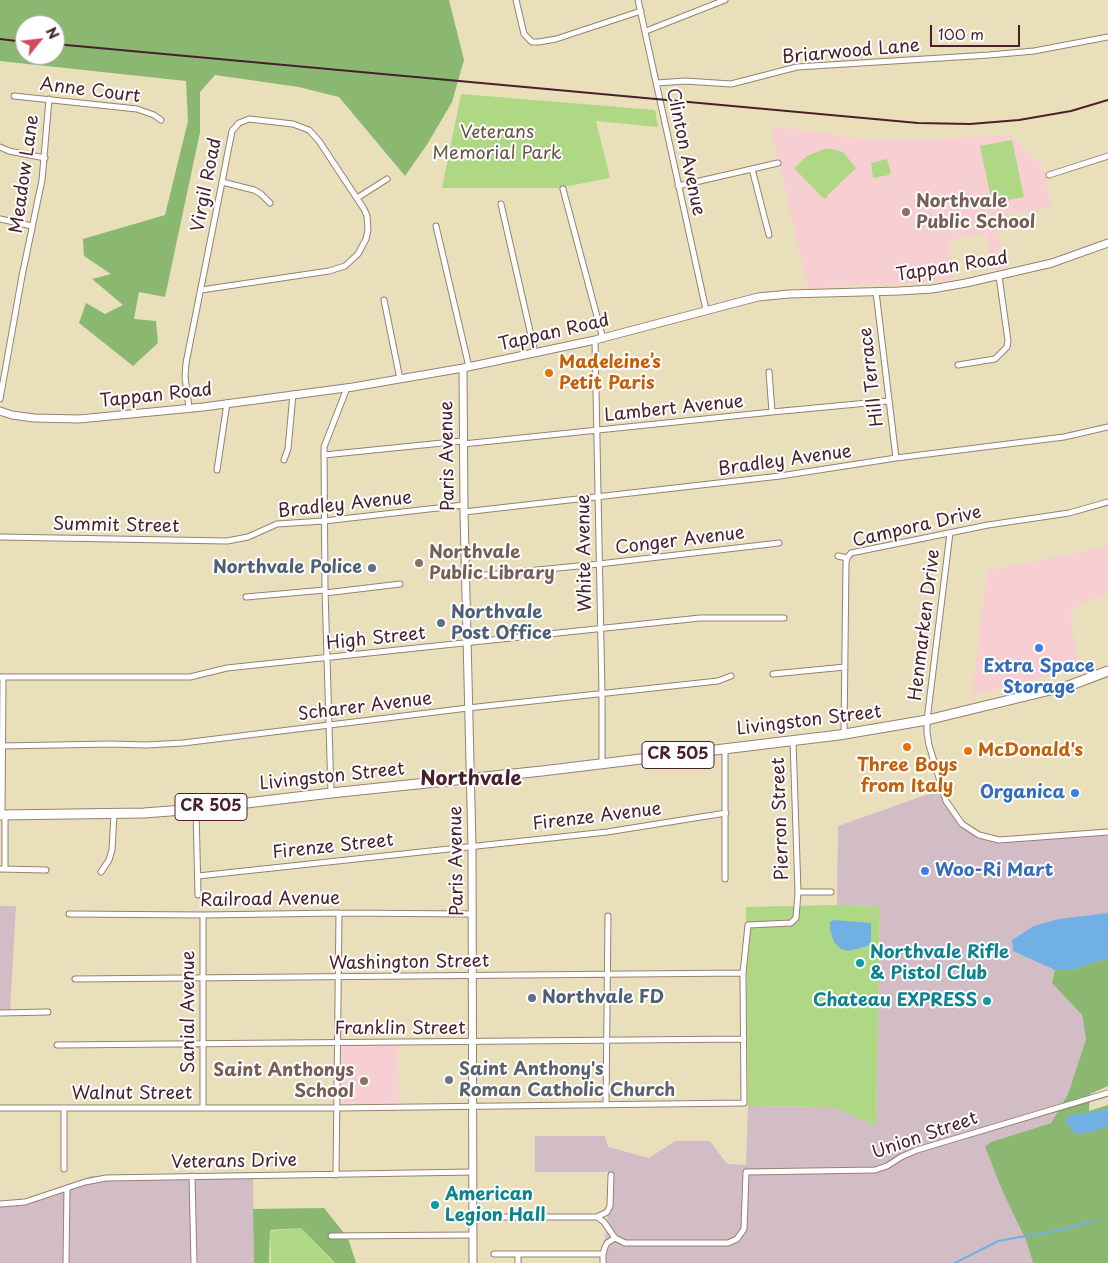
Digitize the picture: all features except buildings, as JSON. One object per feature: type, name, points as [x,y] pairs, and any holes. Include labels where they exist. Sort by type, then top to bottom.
[{"type":"main road","name":"Livingston Street","points":[[2,815],[114,814],[196,809],[793,741],[927,720],[1071,684],[1108,671]]},
{"type":"street","points":[[516,0],[524,34],[532,42],[588,30],[641,11]]},
{"type":"street","name":"Clinton Avenue","points":[[638,0],[706,310]]},
{"type":"street","points":[[646,31],[725,0]]},
{"type":"street","name":"Briarwood Lane","points":[[657,83],[685,81],[731,84],[797,67],[989,55],[1108,38]]},
{"type":"street","name":"Anne Court","points":[[14,96],[137,109],[145,111],[161,120]]},
{"type":"street","name":"Meadow Lane","points":[[0,399],[45,158],[50,100]]},
{"type":"street","name":"Virgil Road","points":[[189,408],[185,367],[232,131],[239,123],[249,120],[301,126],[314,135],[367,216],[368,230],[363,247],[345,266],[329,271],[201,290]]},
{"type":"street","points":[[0,147],[9,151],[45,158]]},
{"type":"street","points":[[1049,175],[1108,156]]},
{"type":"street","points":[[678,186],[778,163]]},
{"type":"street","points":[[752,169],[768,235]]},
{"type":"street","points":[[357,198],[387,179]]},
{"type":"street","points":[[222,182],[254,190],[270,203]]},
{"type":"street","points":[[563,188],[603,339]]},
{"type":"street","points":[[501,204],[535,353]]},
{"type":"street","points":[[0,219],[32,226]]},
{"type":"street","name":"Paris Avenue","points":[[436,226],[466,368],[463,443],[472,846],[473,1263]]},
{"type":"street","name":"Tappan Road","points":[[0,410],[12,416],[80,419],[189,408],[347,388],[466,368],[603,339],[706,310],[769,295],[932,289],[1052,263],[1108,242]]},
{"type":"street","points":[[958,365],[995,359],[1007,347],[1008,341],[999,276]]},
{"type":"street","name":"Hill Terrace","points":[[876,292],[896,458]]},
{"type":"street","points":[[384,300],[400,379]]},
{"type":"street","name":"White Avenue","points":[[595,340],[602,764]]},
{"type":"street","points":[[769,372],[772,412]]},
{"type":"street","points":[[332,793],[326,658],[324,447],[347,388]]},
{"type":"street","points":[[284,460],[288,449],[293,394]]},
{"type":"street","name":"Lambert Avenue","points":[[324,455],[597,431],[888,401]]},
{"type":"street","points":[[217,470],[227,403]]},
{"type":"street","name":"Bradley Avenue","points":[[231,541],[248,537],[277,524],[597,497],[780,476],[896,458],[1064,437],[1108,427]]},
{"type":"street","name":"Campora Drive","points":[[844,734],[847,558],[855,552],[988,525],[1070,513],[1108,502]]},
{"type":"street","name":"Henmarken Drive","points":[[950,533],[927,720],[927,732],[942,793],[962,824],[988,838],[1009,840],[1108,832]]},
{"type":"street","name":"Summit Street","points":[[0,537],[231,541]]},
{"type":"street","name":"Conger Avenue","points":[[465,578],[779,543]]},
{"type":"street","points":[[838,556],[847,558]]},
{"type":"street","points":[[246,597],[400,584]]},
{"type":"street","name":"High Street","points":[[2,678],[190,677],[227,668],[700,618],[784,618]]},
{"type":"street","points":[[773,674],[844,667]]},
{"type":"street","name":"Scharer Avenue","points":[[1,746],[164,745],[468,708],[718,681],[731,676]]},
{"type":"street","points":[[2,678],[3,869],[46,870]]},
{"type":"street","name":"Pierron Street","points":[[793,741],[798,892],[831,892]]},
{"type":"street","points":[[725,748],[726,879]]},
{"type":"street","points":[[196,809],[198,895]]},
{"type":"street","name":"Firenze Avenue","points":[[472,846],[607,832],[726,813]]},
{"type":"street","points":[[101,872],[109,860],[112,850],[114,814]]},
{"type":"street","name":"Firenze Street","points":[[198,876],[472,846]]},
{"type":"street","points":[[744,1039],[743,973],[748,925],[791,923],[796,918],[798,892]]},
{"type":"street","points":[[336,1175],[337,978],[340,912]]},
{"type":"street","name":"Railroad Avenue","points":[[69,914],[203,915],[340,912],[472,914]]},
{"type":"street","name":"Sanial Avenue","points":[[203,915],[203,1108]]},
{"type":"street","points":[[606,1104],[608,916]]},
{"type":"street","name":"Washington Street","points":[[75,979],[743,973]]},
{"type":"street","points":[[0,1012],[48,1012]]},
{"type":"street","name":"Franklin Street","points":[[57,1045],[744,1039]]},
{"type":"street","name":"Walnut Street","points":[[0,1108],[336,1108],[744,1103],[744,1039]]},
{"type":"street","name":"Union Street","points":[[615,1238],[625,1243],[728,1243],[741,1235],[744,1229],[746,1172],[875,1170],[887,1166],[917,1150],[1108,1093]]},
{"type":"street","points":[[64,1108],[64,1169]]},
{"type":"street","name":"Veterans Drive","points":[[0,1204],[25,1202],[87,1181],[106,1178],[473,1172]]},
{"type":"street","points":[[597,1218],[607,1212],[610,1206],[611,1175]]},
{"type":"street","points":[[192,1176],[194,1263]]},
{"type":"street","points":[[66,1263],[67,1188]]},
{"type":"street","points":[[472,1217],[597,1218],[604,1222],[615,1238],[607,1243],[603,1254],[603,1263]]},
{"type":"street","points":[[331,1236],[472,1236]]},
{"type":"street","points":[[494,1254],[603,1254]]},
{"type":"street","points":[[518,1254],[518,1263]]},
{"type":"shaded area","name":"Northvale Public School","points":[[770,126],[865,139],[923,140],[1011,135],[1042,165],[1052,207],[993,218],[1008,267],[994,271],[985,233],[949,241],[954,278],[936,282],[910,284],[855,285],[808,289]]},
{"type":"shaded area","points":[[1108,546],[1108,595],[1087,601],[1070,614],[1079,668],[972,696],[987,571]]},
{"type":"shaded area","points":[[943,791],[961,824],[995,837],[1108,829],[1108,958],[1071,970],[1055,970],[1052,982],[1082,1015],[1086,1039],[1068,1094],[1051,1123],[991,1142],[987,1153],[1026,1240],[1033,1263],[602,1263],[613,1172],[535,1172],[535,1136],[605,1136],[608,1147],[649,1158],[675,1141],[710,1141],[727,1164],[746,1165],[748,1106],[834,1107],[876,1126],[880,906],[837,905],[838,826],[923,796]]},
{"type":"shaded area","points":[[0,906],[16,906],[10,1011],[0,1011]]},
{"type":"shaded area","points":[[398,1044],[399,1104],[342,1104],[342,1045]]},
{"type":"shaded area","points":[[253,1174],[254,1263],[0,1263],[0,1204],[14,1203],[91,1176]]},
{"type":"green space","points":[[0,0],[449,0],[464,60],[452,102],[428,143],[405,176],[339,97],[299,87],[215,75],[200,92],[200,132],[165,297],[139,292],[134,319],[156,321],[158,343],[133,366],[79,323],[86,303],[105,314],[123,305],[92,279],[111,274],[84,256],[83,239],[165,215],[188,121],[186,81],[37,65],[65,65],[65,15],[15,15],[15,63],[0,61]]},
{"type":"green space","name":"Veterans Memorial Park","points":[[461,94],[655,110],[658,127],[596,121],[610,178],[559,188],[442,188]]},
{"type":"green space","points":[[1012,140],[1024,197],[992,203],[980,146]]},
{"type":"green space","points":[[824,149],[843,152],[856,168],[826,199],[794,168],[807,156]]},
{"type":"green space","points":[[887,159],[891,173],[873,178],[871,163]]},
{"type":"green space","points":[[880,906],[876,1126],[834,1107],[748,1106],[746,907]]},
{"type":"green space","points":[[1108,958],[1108,1086],[1090,1094],[1089,1111],[1108,1105],[1108,1263],[1033,1263],[1026,1240],[1003,1192],[985,1147],[991,1142],[1051,1123],[1068,1094],[1086,1039],[1082,1015],[1052,983],[1055,970],[1071,970]]},
{"type":"green space","points":[[324,1208],[348,1238],[356,1263],[335,1263],[301,1228],[270,1230],[269,1263],[254,1263],[253,1209]]},
{"type":"green space","points":[[301,1228],[334,1263],[271,1263],[270,1231]]},
{"type":"water","points":[[1108,913],[1108,958],[1071,970],[1055,970],[1013,951],[1012,940],[1034,926],[1059,919]]},
{"type":"water","points":[[833,920],[871,923],[871,945],[849,951],[841,949],[834,942],[830,930],[830,922]]},
{"type":"water","points":[[1108,1109],[1108,1126],[1092,1132],[1076,1134],[1065,1121],[1069,1116]]},
{"type":"waterway","points":[[955,1263],[998,1241],[1065,1229],[1093,1221]]},
{"type":"railway","points":[[0,39],[15,41]]},
{"type":"railway","points":[[65,45],[918,123],[970,124],[1019,120],[1071,111],[1108,100]]},
{"type":"place","name":"Northvale Public School","points":[[906,212]]},
{"type":"place","name":"Madeleine’s Petit Paris","points":[[549,373]]},
{"type":"place","name":"Northvale Public Library","points":[[419,563]]},
{"type":"place","name":"Northvale Police","points":[[372,568]]},
{"type":"place","name":"Northvale Post Office","points":[[441,623]]},
{"type":"place","name":"Extra Space Storage","points":[[1039,648]]},
{"type":"place","name":"Three Boys from Italy","points":[[907,747]]},
{"type":"place","name":"McDonald's","points":[[968,751]]},
{"type":"place","name":"Organica","points":[[1075,793]]},
{"type":"place","name":"Woo-Ri Mart","points":[[925,871]]},
{"type":"place","name":"Northvale Rifle & Pistol Club","points":[[860,963]]},
{"type":"place","name":"Northvale FD","points":[[532,998]]},
{"type":"place","name":"Chateau EXPRESS","points":[[987,1001]]},
{"type":"place","name":"Saint Anthony's Roman Catholic Church","points":[[449,1080]]},
{"type":"place","name":"Saint Anthonys School","points":[[364,1081]]},
{"type":"place","name":"American Legion Hall","points":[[435,1205]]},
{"type":"district","name":"Northvale","points":[[471,779]]}]
